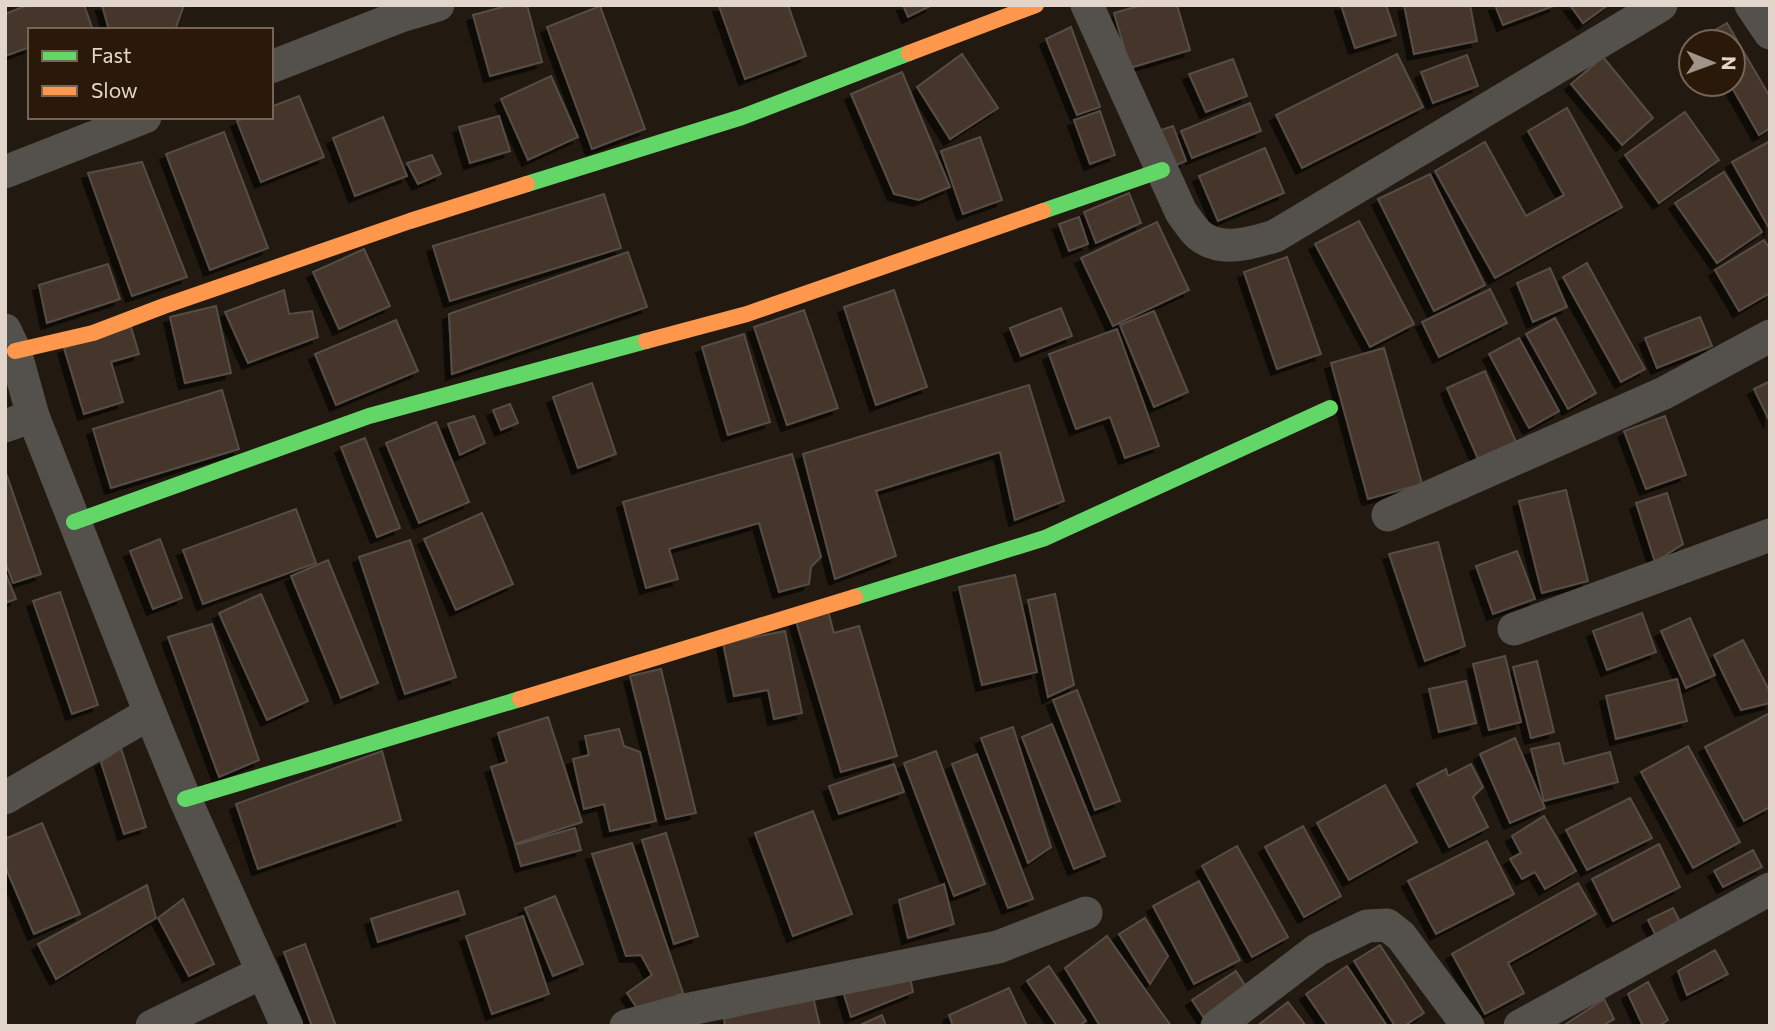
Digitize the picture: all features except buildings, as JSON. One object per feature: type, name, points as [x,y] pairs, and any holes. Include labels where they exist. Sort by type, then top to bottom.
[{"type":"street","points":[[273,66],[401,16],[438,5]]},
{"type":"street","points":[[287,1026],[185,799],[74,523],[19,421],[10,340],[93,333],[410,221],[743,117],[1036,5]]},
{"type":"street","points":[[1087,5],[1181,212],[1198,234],[1208,240],[1246,245],[1275,236],[1661,5]]},
{"type":"street","points":[[5,172],[140,119]]},
{"type":"street","points":[[74,523],[369,416],[747,314],[1162,170]]},
{"type":"street","points":[[1388,515],[1664,393],[1770,337]]},
{"type":"street","points":[[185,799],[1045,538],[1330,408]]},
{"type":"street","points":[[1514,629],[1770,535]]},
{"type":"street","points":[[5,798],[150,713]]},
{"type":"street","points":[[1520,1026],[1770,889]]},
{"type":"street","points":[[626,1026],[685,1010],[998,947],[1086,913]]},
{"type":"street","points":[[1217,1026],[1317,950],[1367,926],[1387,925],[1401,936],[1468,1026]]},
{"type":"street","points":[[152,1026],[263,972]]},
{"type":"traffic: fast","points":[[527,184],[742,117],[909,53]]},
{"type":"traffic: fast","points":[[1043,211],[1162,170]]},
{"type":"traffic: fast","points":[[74,522],[369,416],[646,341]]},
{"type":"traffic: fast","points":[[855,597],[1045,538],[1330,408]]},
{"type":"traffic: fast","points":[[185,799],[520,699]]},
{"type":"traffic: slow","points":[[909,53],[1036,5]]},
{"type":"traffic: slow","points":[[15,351],[93,333],[410,221],[527,184]]},
{"type":"traffic: slow","points":[[646,341],[747,314],[1043,211]]},
{"type":"traffic: slow","points":[[520,699],[855,597]]}]
